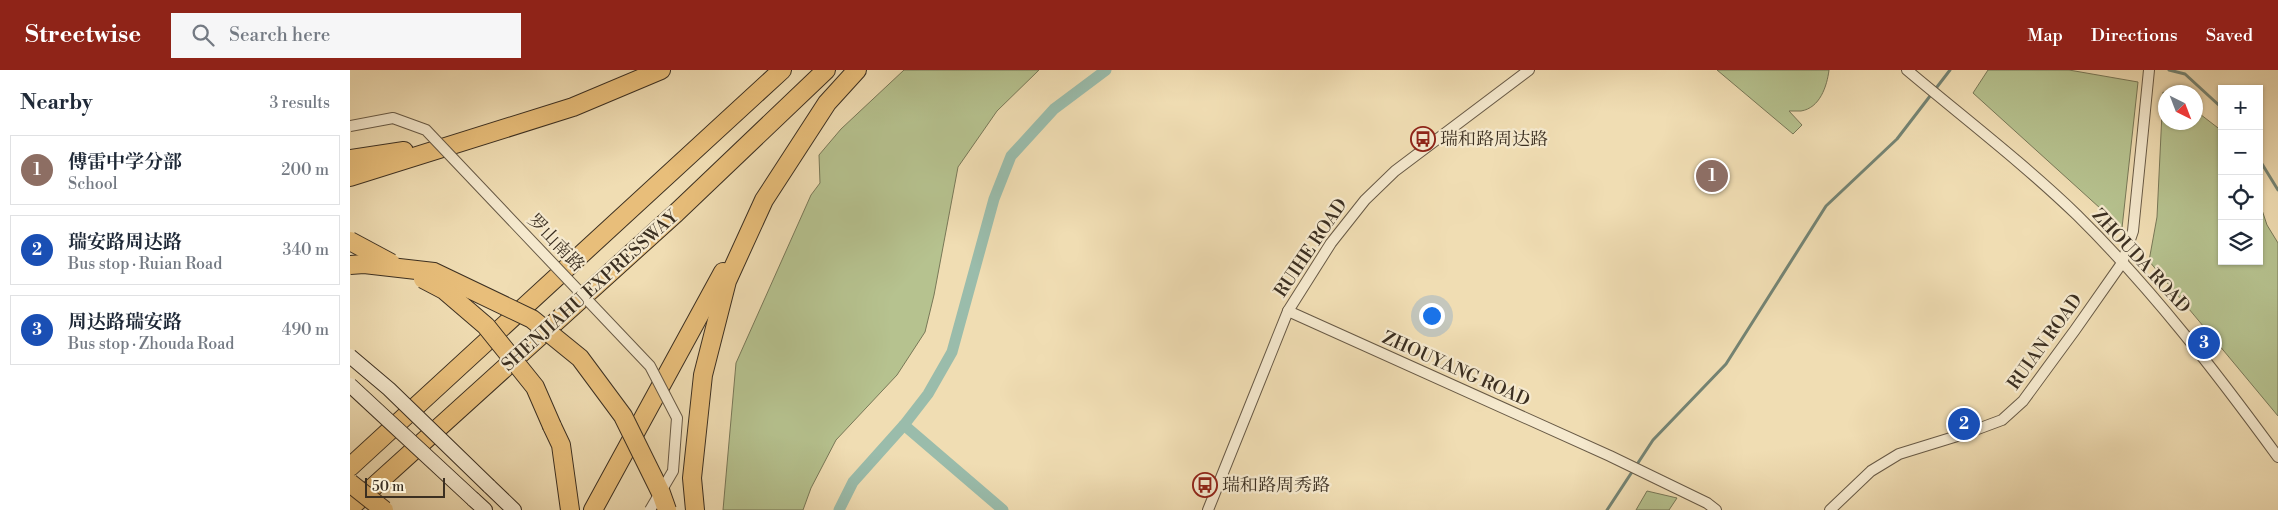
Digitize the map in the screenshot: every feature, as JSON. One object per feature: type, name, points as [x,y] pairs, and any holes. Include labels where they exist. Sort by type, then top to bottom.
[{"type":"highway","points":[[350,178],[495,130],[573,107],[661,70]]},
{"type":"highway","name":"SHENJIAHU EXPRESSWAY","points":[[350,466],[782,70]]},
{"type":"highway","name":"SHENJIAHU EXPRESSWAY","points":[[350,508],[676,213],[826,70]]},
{"type":"highway","points":[[592,510],[764,200],[827,103],[857,70]]},
{"type":"highway","points":[[350,159],[415,149],[495,130]]},
{"type":"highway","points":[[695,510],[692,478],[703,375],[727,280],[764,200]]},
{"type":"highway","points":[[350,241],[444,290],[492,333],[535,387],[561,445],[570,510]]},
{"type":"highway","points":[[350,265],[364,264],[434,272],[532,319],[580,358],[623,416],[667,510]]},
{"type":"highway","points":[[350,483],[384,510]]},
{"type":"main road","points":[[350,356],[389,389],[514,510]]},
{"type":"main road","points":[[350,385],[485,510]]},
{"type":"street","name":"RUIHE ROAD","points":[[1208,510],[1288,311],[1331,243],[1364,200],[1395,171],[1528,70]]},
{"type":"street","name":"ZHOUDA ROAD","points":[[1907,70],[2046,187],[2122,263],[2198,349],[2278,457]]},
{"type":"street","name":"RUIAN ROAD","points":[[1830,510],[1871,471],[1899,454],[2002,420],[2023,401],[2122,263],[2133,231],[2149,70]]},
{"type":"street","name":"罗山南路","points":[[350,126],[393,118],[426,130],[650,366],[677,418],[673,472],[650,510]]},
{"type":"street","name":"ZHOUYANG ROAD","points":[[1288,311],[1610,456],[1657,478],[1716,510]]},
{"type":"green space","points":[[904,70],[1039,70],[997,111],[958,167],[934,295],[925,332],[897,375],[836,440],[811,488],[803,510],[723,510],[736,363],[811,195],[820,183],[819,155],[841,129]]},
{"type":"green space","points":[[1717,70],[1829,70],[1824,89],[1818,101],[1808,109],[1789,111],[1802,125],[1793,134]]},
{"type":"green space","points":[[1988,70],[2069,70],[2138,82],[2122,228],[1973,93]]},
{"type":"green space","points":[[2203,116],[2218,128],[2218,265],[2263,265],[2263,213],[2267,225],[2278,243],[2278,416],[2149,261],[2157,217],[2161,130],[2203,130]]},
{"type":"green space","points":[[1647,491],[1677,498],[1669,510],[1636,510]]},
{"type":"waterway","points":[[839,510],[853,482],[904,425],[928,394],[952,352],[994,199],[1011,156],[1054,109],[1106,70]]},
{"type":"waterway","points":[[1607,510],[1653,440],[1726,364],[1826,206],[1897,139],[1950,70]]},
{"type":"waterway","points":[[2169,70],[2185,74],[2218,104]]},
{"type":"waterway","points":[[2263,166],[2278,190]]},
{"type":"waterway","points":[[904,425],[1003,510]]},
{"type":"place","name":"瑞和路周达路","points":[[1423,139]]},
{"type":"place","name":"傅雷中学分部","points":[[1712,176]]},
{"type":"place","name":"周达路瑞安路","points":[[2204,343]]},
{"type":"place","name":"瑞安路周达路","points":[[1964,424]]},
{"type":"place","name":"瑞和路周秀路","points":[[1205,485]]}]
